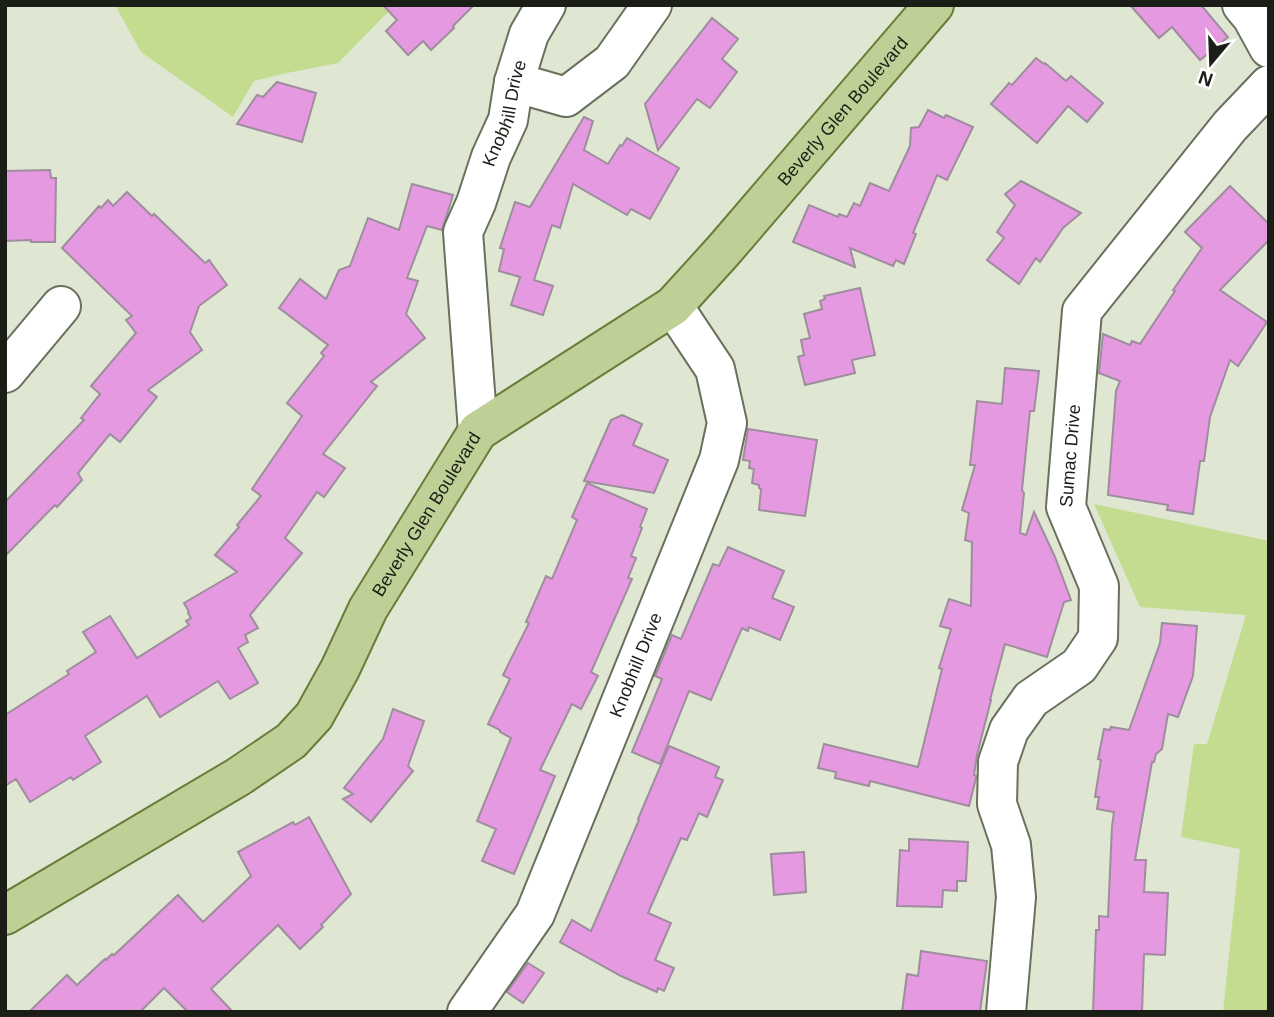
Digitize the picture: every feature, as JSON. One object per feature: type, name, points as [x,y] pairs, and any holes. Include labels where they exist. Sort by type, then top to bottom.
[{"type":"main road","name":"Beverly Glen Boulevard","points":[[5,915],[238,777],[291,741],[314,716],[340,669],[368,608],[478,431],[673,306],[934,5]]},
{"type":"street","name":"Knobhill Drive","points":[[478,431],[463,232],[508,120],[514,82],[529,34],[546,5]]},
{"type":"street","points":[[514,82],[566,97],[612,62],[652,5]]},
{"type":"street","points":[[1242,5],[1269,48]]},
{"type":"street","name":"Sumac Drive","points":[[1006,1012],[1016,897],[1011,845],[997,804],[998,762],[1009,730],[1031,699],[1079,666],[1098,638],[1099,586],[1066,507],[1082,311],[1230,125],[1269,85]]},
{"type":"street","points":[[5,373],[61,306]]},
{"type":"street","name":"Knobhill Drive","points":[[467,1012],[535,914],[719,460],[727,423],[715,369],[673,306]]},
{"type":"green space","points":[[115,5],[395,5],[338,63],[254,81],[233,117],[141,52]]},
{"type":"green space","points":[[1094,504],[1269,541],[1269,1012],[1223,1012],[1240,849],[1181,837],[1194,744],[1207,744],[1246,615],[1140,607]]},
{"type":"building","points":[[383,5],[474,5],[431,50],[423,41],[408,55],[386,31],[397,20]]},
{"type":"building","points":[[1130,5],[1201,5],[1228,37],[1200,60],[1172,27],[1159,38]]},
{"type":"building","points":[[712,18],[738,39],[722,59],[737,72],[710,108],[697,99],[658,150],[645,104]]},
{"type":"building","points":[[1036,58],[1066,81],[1071,76],[1103,103],[1087,122],[1068,106],[1037,143],[991,104]]},
{"type":"building","points":[[277,82],[316,93],[302,142],[237,124],[257,95],[263,97]]},
{"type":"building","points":[[928,110],[973,127],[947,180],[937,175],[913,233],[916,234],[904,264],[896,260],[893,266],[850,248],[855,267],[793,242],[809,205],[838,217],[839,214],[847,217],[854,203],[860,206],[870,183],[889,191],[910,146],[911,128],[919,127]]},
{"type":"building","points":[[584,117],[593,121],[584,150],[608,164],[627,138],[679,168],[650,219],[631,209],[627,215],[573,184],[560,228],[552,225],[534,280],[553,286],[543,315],[511,305],[520,277],[499,271],[504,249],[500,248],[515,202],[530,207]]},
{"type":"building","points":[[50,170],[51,178],[56,178],[55,242],[5,241],[5,171]]},
{"type":"building","points":[[1021,181],[1081,213],[1063,228],[1040,262],[1036,258],[1019,284],[987,260],[1004,238],[997,232],[1015,205],[1005,194]]},
{"type":"building","points":[[412,184],[453,195],[442,230],[427,226],[407,278],[418,281],[406,314],[425,338],[371,382],[377,386],[323,454],[345,468],[324,497],[317,492],[285,538],[302,553],[250,615],[258,628],[245,635],[248,642],[238,648],[258,683],[230,699],[218,681],[160,717],[147,696],[85,736],[101,762],[73,780],[71,777],[30,802],[16,779],[5,786],[5,715],[69,674],[67,671],[96,652],[83,632],[110,616],[137,658],[189,625],[186,621],[191,618],[184,603],[237,572],[215,555],[261,496],[252,489],[302,416],[287,403],[324,356],[321,353],[328,345],[279,308],[300,279],[326,299],[339,270],[350,266],[368,218],[399,230]]},
{"type":"building","points":[[1230,186],[1269,224],[1269,240],[1220,290],[1267,322],[1238,366],[1230,360],[1210,417],[1204,461],[1200,461],[1193,514],[1167,510],[1168,505],[1108,495],[1116,391],[1120,381],[1099,373],[1103,334],[1130,345],[1132,341],[1140,344],[1202,248],[1185,232]]},
{"type":"building","points":[[127,192],[205,263],[209,260],[227,285],[199,306],[190,332],[202,350],[148,390],[157,397],[120,442],[110,434],[78,473],[82,480],[5,556],[5,502],[84,420],[81,418],[100,394],[91,386],[136,333],[126,320],[132,316],[62,248],[99,206],[101,208],[108,200],[113,206]]},
{"type":"building","points":[[860,288],[875,355],[852,360],[855,373],[805,385],[798,357],[804,355],[801,340],[810,338],[804,314],[822,309],[820,301],[825,299],[824,296]]},
{"type":"building","points":[[1005,368],[1039,371],[1034,411],[1030,411],[1020,533],[1026,535],[1034,512],[1071,600],[1064,602],[1047,657],[1005,644],[977,755],[974,775],[976,778],[969,806],[870,781],[869,786],[835,778],[836,772],[818,768],[824,744],[918,767],[942,669],[939,668],[951,629],[940,626],[949,599],[971,606],[972,542],[965,540],[969,513],[962,510],[975,465],[970,465],[977,401],[1002,404]]},
{"type":"building","points":[[622,415],[642,424],[633,445],[668,460],[654,493],[584,481],[611,420]]},
{"type":"building","points":[[748,429],[817,440],[805,516],[759,510],[761,489],[759,485],[752,483],[754,469],[749,468],[750,461],[743,460]]},
{"type":"building","points":[[587,483],[647,509],[631,556],[636,558],[628,578],[632,579],[591,672],[598,676],[581,709],[572,704],[540,770],[555,776],[514,874],[482,861],[496,829],[477,821],[511,738],[488,724],[510,679],[503,675],[529,623],[526,622],[546,576],[552,579],[577,520],[572,517]]},
{"type":"building","points":[[728,547],[784,571],[772,598],[794,607],[780,640],[749,627],[748,631],[742,628],[711,700],[689,691],[660,764],[632,752],[662,679],[655,676],[672,635],[681,639],[713,564],[719,566]]},
{"type":"building","points":[[1162,623],[1197,626],[1193,676],[1178,717],[1168,714],[1162,749],[1152,762],[1135,860],[1146,860],[1144,892],[1168,893],[1165,955],[1144,954],[1142,1012],[1093,1012],[1096,930],[1099,930],[1099,916],[1108,917],[1114,812],[1097,809],[1099,797],[1095,797],[1101,760],[1098,759],[1104,729],[1110,730],[1111,727],[1129,730],[1160,643]]},
{"type":"building","points":[[393,709],[424,721],[408,766],[413,771],[371,822],[343,799],[353,794],[344,788],[383,739]]},
{"type":"building","points":[[669,746],[719,767],[715,777],[723,780],[707,817],[699,813],[687,840],[681,838],[648,913],[671,923],[655,960],[674,968],[664,991],[658,988],[657,992],[621,976],[560,942],[572,920],[591,931]]},
{"type":"building","points":[[309,817],[351,894],[300,949],[278,925],[211,989],[233,1012],[188,1012],[164,988],[140,1012],[29,1012],[67,975],[77,985],[105,959],[114,955],[178,895],[203,922],[251,876],[238,852],[293,822],[295,825]]},
{"type":"building","points":[[909,839],[968,842],[966,881],[957,881],[957,891],[943,890],[942,907],[897,906],[900,850],[909,851]]},
{"type":"building","points":[[804,852],[806,892],[774,895],[771,854]]},
{"type":"building","points":[[921,951],[987,961],[980,1012],[902,1012],[907,974],[918,976]]},
{"type":"building","points":[[528,963],[544,973],[523,1003],[507,992]]}]
